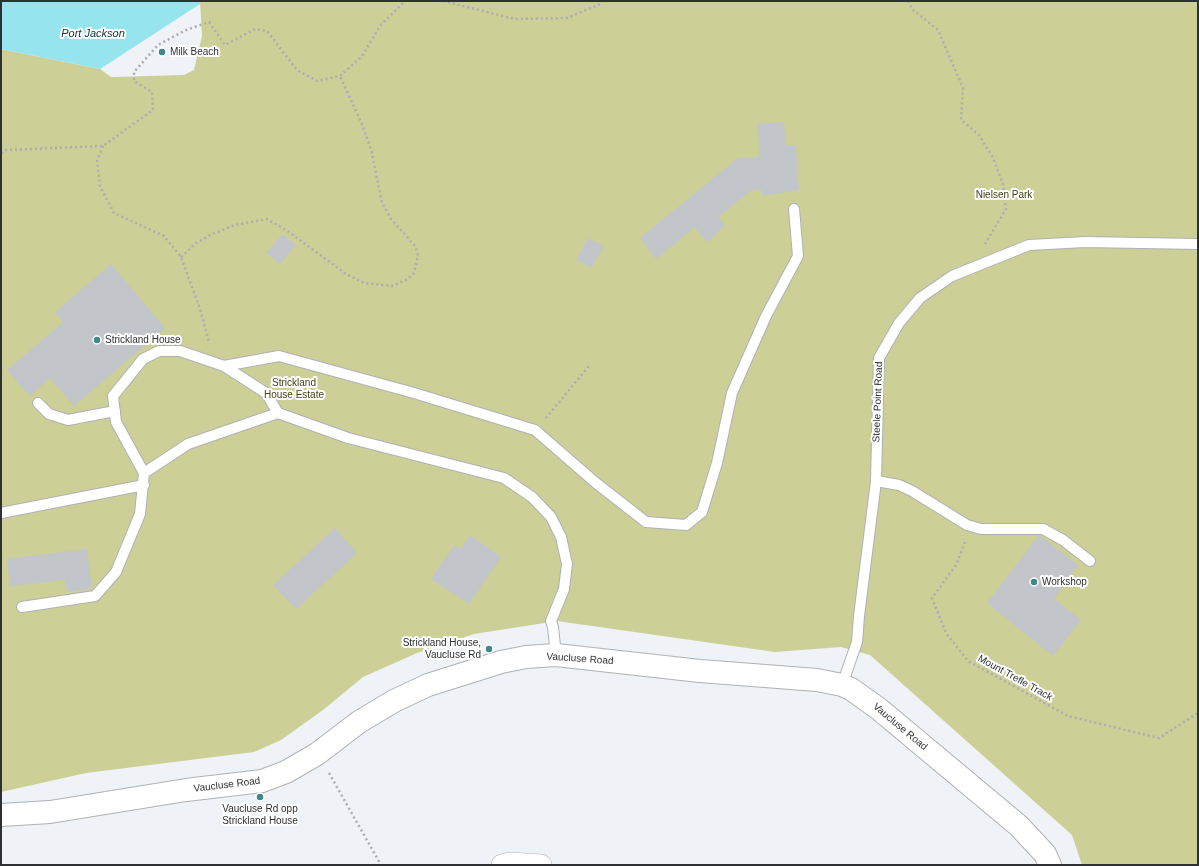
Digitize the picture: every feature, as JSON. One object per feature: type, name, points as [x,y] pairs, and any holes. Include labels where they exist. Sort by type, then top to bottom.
[{"type":"street","name":"Vaucluse Road","points":[[1,814],[50,812],[186,790],[262,782],[286,772],[317,754],[359,722],[394,701],[421,688],[501,662],[526,657],[556,655],[700,672],[817,680],[842,685],[851,689],[878,709],[1019,826],[1045,854],[1050,865]]},
{"type":"street","points":[[502,865],[510,863],[541,865]]},
{"type":"lane","points":[[224,366],[278,356],[414,393],[535,430],[596,483],[646,522],[686,525],[702,512],[717,463],[732,393],[766,316],[798,256],[794,209]]},
{"type":"lane","name":"Steele Point Road","points":[[842,685],[857,642],[876,481],[879,358],[899,323],[920,298],[952,276],[1029,245],[1085,242],[1198,244]]},
{"type":"lane","points":[[22,607],[95,596],[116,572],[140,514],[144,473],[116,422],[114,396],[143,359],[159,351],[180,351],[224,366],[266,394],[278,413],[348,438],[504,478],[532,497],[550,517],[561,537],[567,564],[564,589],[550,621],[553,627],[556,655]]},
{"type":"lane","points":[[38,403],[49,414],[68,420],[115,411]]},
{"type":"lane","points":[[144,473],[188,444],[278,413]]},
{"type":"lane","points":[[876,481],[899,485],[906,488],[967,525],[981,528],[1043,530],[1063,540],[1090,561]]},
{"type":"lane","points":[[1,513],[144,485]]},
{"type":"path","points":[[224,366],[212,351],[200,309],[181,257],[164,236],[114,213],[100,186],[97,161],[103,146],[153,110],[152,92],[134,81],[134,72],[158,45],[186,30],[209,22],[225,45],[255,29],[267,31],[297,70],[317,81],[340,76],[362,56],[380,26],[405,1]]},
{"type":"path","points":[[443,1],[515,19],[568,18],[598,5],[603,1]]},
{"type":"path","points":[[908,1],[912,9],[938,30],[963,88],[961,120],[979,135],[993,158],[1003,184],[1006,209],[985,246]]},
{"type":"path","points":[[181,257],[196,243],[212,234],[235,225],[267,219],[289,232],[346,274],[364,283],[392,286],[408,279],[414,273],[418,262],[418,255],[415,246],[391,219],[382,203],[371,149],[361,122],[340,76]]},
{"type":"path","points":[[1,153],[5,150],[103,146]]},
{"type":"path","points":[[535,430],[589,366]]},
{"type":"path","name":"Mount Trefle Track","points":[[967,525],[966,538],[956,565],[932,598],[946,634],[968,661],[1068,716],[1159,738],[1198,712]]},
{"type":"path","points":[[327,771],[381,865]]},
{"type":"green space","name":"Strickland House Estate","points":[[200,1],[1198,1],[1198,865],[1082,865],[1072,835],[870,655],[841,647],[775,652],[557,621],[474,634],[417,653],[363,677],[323,710],[281,740],[254,752],[86,773],[1,792],[1,49],[100,69],[111,77],[184,75],[194,70],[202,36]]},
{"type":"water","name":"Port Jackson","points":[[1,1],[200,1],[200,4],[100,69],[1,49]]},
{"type":"building","points":[[784,122],[786,145],[796,145],[799,190],[762,196],[762,190],[752,190],[718,217],[725,225],[707,243],[695,227],[656,259],[640,238],[738,158],[759,157],[758,124]]},
{"type":"building","points":[[283,234],[296,245],[280,264],[266,253]]},
{"type":"building","points":[[588,238],[604,246],[591,268],[576,260]]},
{"type":"building","name":"Strickland House","points":[[111,264],[165,328],[74,406],[50,378],[30,396],[7,370],[63,322],[55,312]]},
{"type":"building","points":[[335,528],[357,553],[296,609],[273,585]]},
{"type":"building","points":[[470,535],[501,557],[469,604],[431,579],[454,545],[461,549]]},
{"type":"building","name":"Workshop","points":[[1039,535],[1078,565],[1054,599],[1081,620],[1053,656],[987,603]]},
{"type":"building","points":[[87,549],[92,589],[67,592],[65,580],[10,586],[7,559]]},
{"type":"place","name":"Milk Beach","points":[[162,52]]},
{"type":"place","name":"Strickland House","points":[[97,340]]},
{"type":"place","name":"Workshop","points":[[1034,582]]},
{"type":"place","name":"Strickland House, Vaucluse Rd","points":[[489,649]]},
{"type":"place","name":"Vaucluse Rd opp Strickland House","points":[[260,797]]},
{"type":"park label","name":"Nielsen Park","points":[[1004,195]]}]
